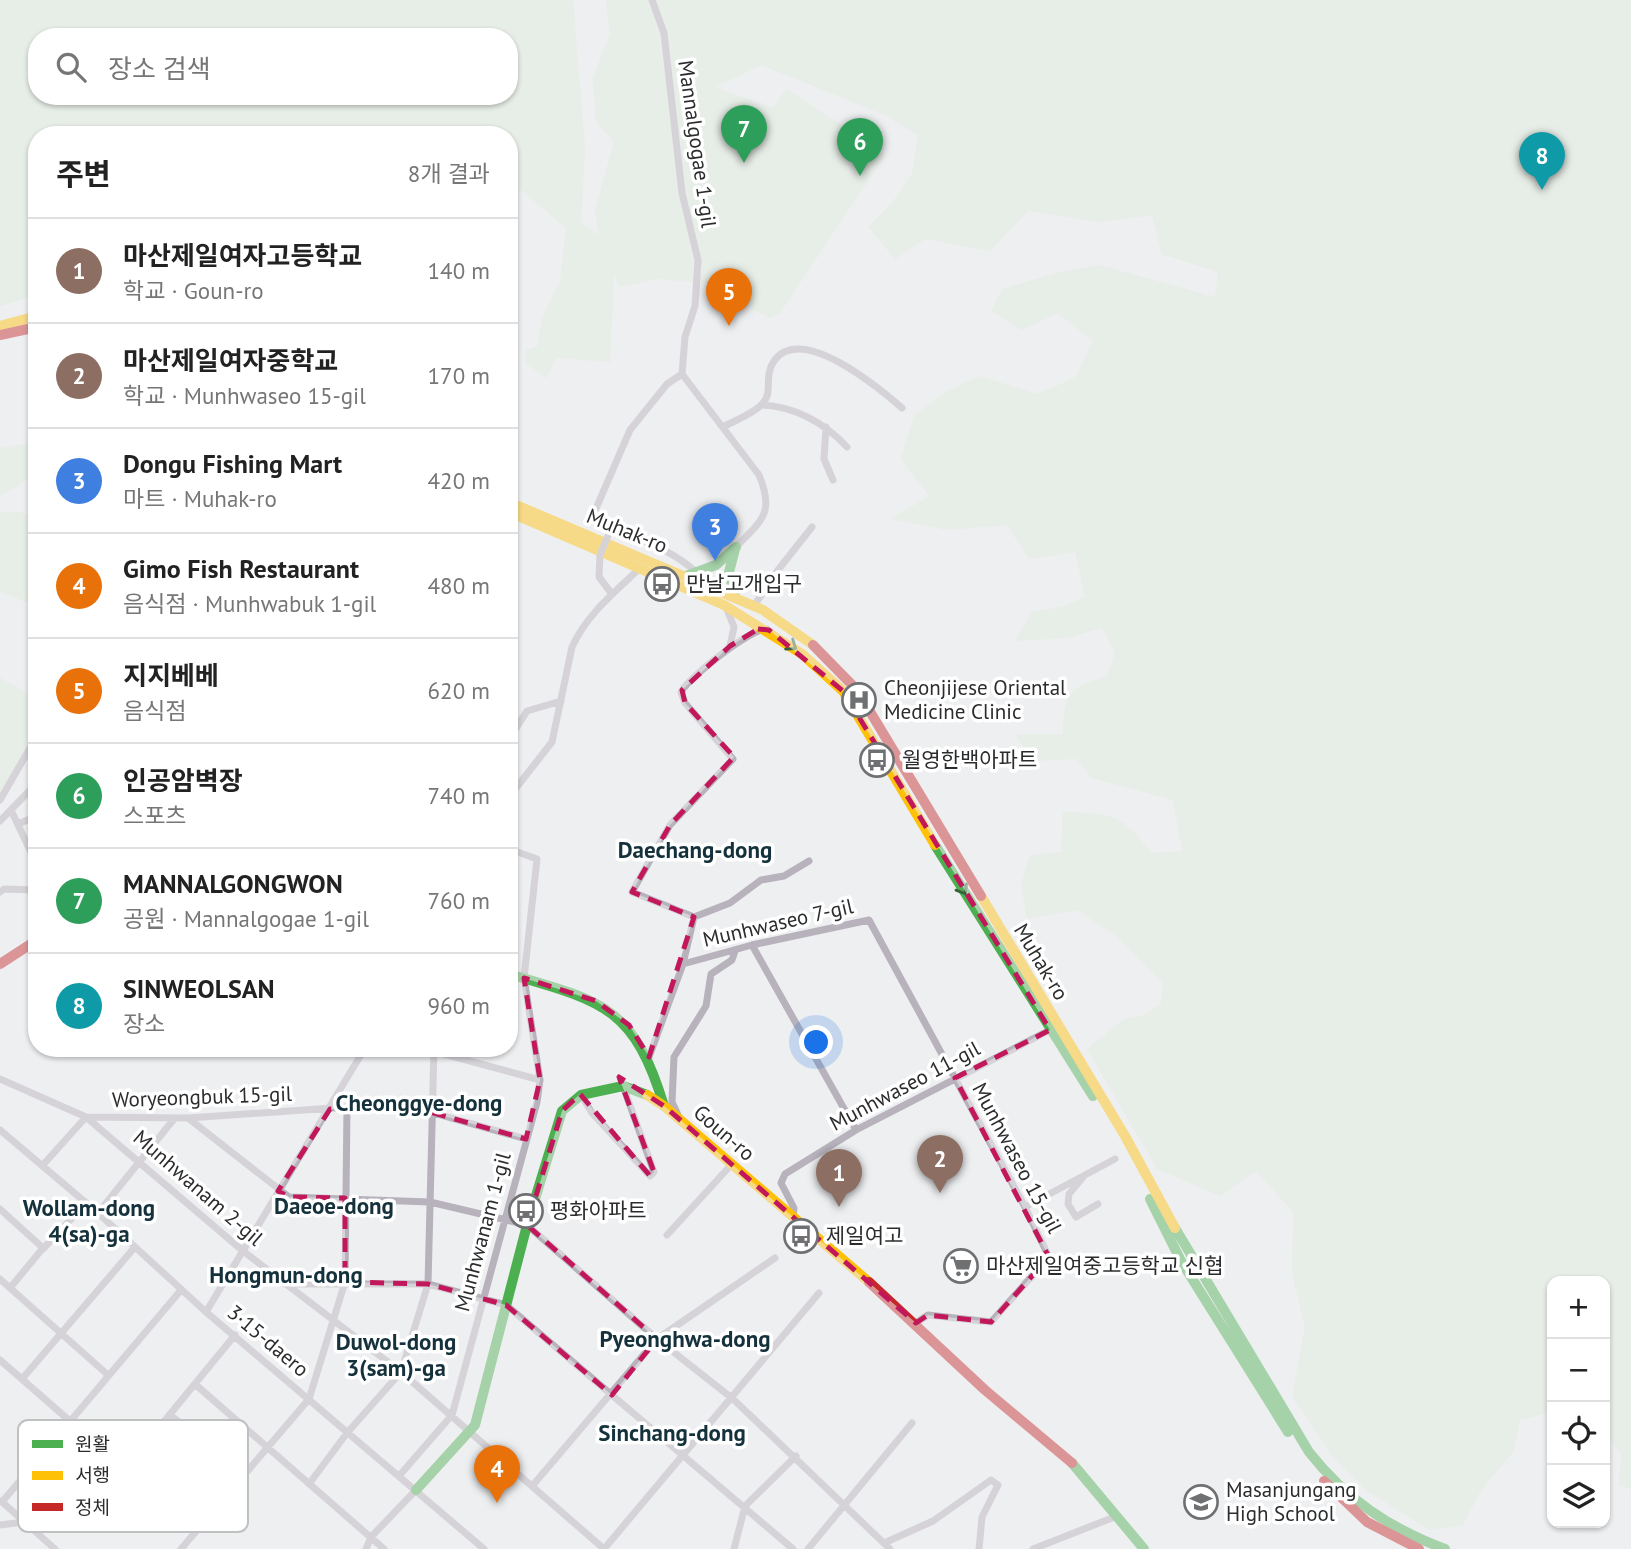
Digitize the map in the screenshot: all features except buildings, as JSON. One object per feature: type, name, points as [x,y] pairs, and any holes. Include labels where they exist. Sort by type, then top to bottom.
[{"type":"main road","points":[[0,326],[28,318]]},
{"type":"main road","points":[[0,335],[28,329]]},
{"type":"main road","name":"Muhak-ro","points":[[518,506],[754,606],[787,624],[822,651],[857,690],[1125,1136],[1164,1209],[1309,1452],[1342,1492],[1372,1516],[1404,1534],[1446,1549]]},
{"type":"main road","name":"Muhak-ro","points":[[518,516],[724,604],[769,629],[818,664],[844,691],[1049,1030],[1118,1135],[1181,1261],[1298,1448],[1339,1501],[1375,1528],[1419,1549]]},
{"type":"main road","points":[[686,576],[722,562],[736,547]]},
{"type":"main road","points":[[735,597],[729,572],[736,547]]},
{"type":"main road","points":[[0,964],[28,946]]},
{"type":"main road","points":[[518,976],[576,991],[629,1024],[649,1058],[664,1106]]},
{"type":"main road","points":[[416,1490],[467,1429],[475,1425],[527,1225],[562,1111],[582,1095],[623,1086]]},
{"type":"main road","name":"Goun-ro","points":[[623,1086],[644,1093],[664,1106],[792,1219],[916,1323],[985,1390],[1065,1454],[1144,1549]]},
{"type":"street","name":"Mannalgogae 1-gil","points":[[652,0],[663,33],[682,193],[698,260],[695,306],[685,337],[682,374]]},
{"type":"street","points":[[723,427],[761,405],[767,397],[768,373],[774,359],[785,350],[799,347],[813,351],[856,373],[902,408]]},
{"type":"street","points":[[713,587],[687,562],[655,546],[609,533],[592,520],[630,430],[667,384],[682,374],[759,475],[767,494],[767,509],[762,520],[736,547]]},
{"type":"street","points":[[761,405],[783,407],[826,428],[847,447]]},
{"type":"street","points":[[826,428],[824,459],[833,480]]},
{"type":"street","points":[[754,606],[812,527]]},
{"type":"street","points":[[609,533],[600,555],[599,577],[612,594]]},
{"type":"street","points":[[518,785],[552,742],[572,647],[578,634],[612,594],[640,568]]},
{"type":"street","points":[[724,604],[733,620],[730,646]]},
{"type":"street","points":[[769,629],[758,629],[730,646],[688,683],[681,694],[733,759],[670,825],[632,892],[694,917],[730,902],[761,880],[784,876],[809,861]]},
{"type":"street","points":[[518,725],[527,711],[561,701]]},
{"type":"street","points":[[0,800],[28,752]]},
{"type":"street","points":[[0,821],[28,792]]},
{"type":"street","points":[[11,810],[28,846]]},
{"type":"street","points":[[18,824],[28,820]]},
{"type":"street","name":"Munhwanam 1-gil","points":[[399,1476],[452,1415],[540,1080],[524,978],[537,859],[518,852]]},
{"type":"street","points":[[0,892],[4,889],[28,890]]},
{"type":"street","points":[[649,1058],[683,964],[694,917]]},
{"type":"street","name":"Munhwaseo 7-gil","points":[[683,964],[752,945],[869,920],[955,1078]]},
{"type":"street","points":[[752,945],[856,1129]]},
{"type":"street","points":[[682,1122],[672,1102],[674,1057],[706,1006],[711,974],[732,960],[735,951]]},
{"type":"street","name":"Munhwaseo 11-gil","points":[[792,1219],[794,1208],[781,1183],[785,1174],[856,1129],[1049,1030]]},
{"type":"street","points":[[206,1312],[360,1057]]},
{"type":"street","points":[[309,1484],[347,1433],[401,1372],[428,1284],[433,1057]]},
{"type":"street","points":[[458,1057],[540,1080]]},
{"type":"street","name":"Munhwaseo 15-gil","points":[[916,1323],[928,1315],[991,1322],[1049,1257],[955,1078]]},
{"type":"street","name":"Woryeongbuk 15-gil","points":[[0,1079],[86,1117],[174,1119],[347,1107],[430,1112],[526,1139]]},
{"type":"street","points":[[582,1095],[592,1113],[650,1175],[654,1172],[623,1086]]},
{"type":"street","points":[[248,1470],[309,1399],[345,1282],[347,1107]]},
{"type":"street","points":[[43,1166],[86,1117]]},
{"type":"street","name":"Munhwanam 2-gil","points":[[86,1117],[243,1251],[401,1372],[604,1549]]},
{"type":"street","points":[[188,1118],[289,1197],[430,1202],[527,1225],[657,1339],[733,1399],[796,1456],[887,1546],[933,1521],[991,1480],[998,1485],[982,1517],[979,1549]]},
{"type":"street","points":[[98,1213],[138,1160],[174,1119]]},
{"type":"street","name":"3·15-daero","points":[[0,1130],[98,1213],[206,1312],[484,1549]]},
{"type":"street","points":[[1025,1207],[1115,1159]]},
{"type":"street","points":[[667,1235],[731,1165]]},
{"type":"street","points":[[1083,1176],[1069,1194],[1072,1210],[1076,1217],[1098,1204]]},
{"type":"street","points":[[9,1288],[86,1203]]},
{"type":"street","points":[[0,1209],[43,1249]]},
{"type":"street","points":[[22,1379],[135,1247]]},
{"type":"street","points":[[533,1485],[657,1339],[775,1258]]},
{"type":"street","points":[[0,1279],[108,1376]]},
{"type":"street","points":[[284,1284],[428,1284],[506,1305],[793,1549]]},
{"type":"street","points":[[72,1420],[181,1290]]},
{"type":"street","points":[[604,1549],[733,1399],[819,1293]]},
{"type":"street","points":[[166,1420],[235,1335]]},
{"type":"street","points":[[0,1360],[68,1420]]},
{"type":"street","points":[[196,1385],[235,1420]]},
{"type":"street","points":[[170,1415],[177,1420]]},
{"type":"street","points":[[808,1549],[912,1423]]},
{"type":"street","points":[[248,1431],[384,1549]]},
{"type":"street","points":[[734,1549],[745,1506],[796,1456]]},
{"type":"street","points":[[18,1482],[1,1501],[18,1517]]},
{"type":"street","points":[[366,1549],[371,1537],[416,1490]]},
{"type":"street","points":[[1033,1549],[1117,1516]]},
{"type":"street","points":[[0,1525],[18,1523]]},
{"type":"street","points":[[35,1532],[55,1549]]},
{"type":"street","points":[[181,1549],[196,1532]]},
{"type":"highlighted area","points":[[758,629],[769,630],[843,691],[1050,1030],[955,1078],[1049,1257],[991,1322],[928,1315],[916,1323],[664,1106],[619,1077],[654,1172],[650,1176],[580,1094],[562,1111],[527,1225],[657,1339],[612,1395],[506,1305],[428,1284],[345,1282],[345,1198],[289,1197],[278,1191],[330,1109],[430,1112],[526,1139],[540,1080],[524,978],[596,1001],[629,1025],[649,1057],[694,917],[632,892],[670,825],[734,757],[685,703],[682,690],[730,646]]},
{"type":"green space","points":[[0,0],[573,0],[585,148],[581,223],[599,235],[595,211],[614,142],[596,122],[593,78],[610,34],[606,0],[1631,0],[1631,1489],[1619,1485],[1621,1454],[1610,1440],[1610,1276],[1547,1276],[1547,1413],[1520,1420],[1513,1452],[1481,1490],[1463,1525],[1429,1530],[1369,1492],[1331,1454],[1292,1396],[1305,1328],[1292,1273],[1293,1212],[1256,1171],[1220,1196],[1157,1169],[1087,1049],[1124,1019],[1145,1015],[1161,1003],[1163,982],[1118,937],[1077,910],[1027,919],[1021,885],[1030,855],[1061,852],[1063,812],[1114,818],[1132,830],[1152,853],[1182,851],[1173,800],[1092,778],[1076,759],[1030,761],[1016,734],[1063,734],[1065,709],[1071,694],[1084,684],[1107,676],[1115,652],[1102,628],[1067,638],[1015,641],[1032,612],[1066,606],[1085,596],[1075,552],[1029,559],[1007,525],[948,530],[891,519],[929,496],[901,459],[914,415],[945,393],[980,376],[1036,394],[1075,378],[1093,341],[1058,313],[1021,330],[991,311],[1002,289],[1060,272],[1099,265],[1215,297],[1218,272],[1162,254],[1152,215],[1101,222],[1028,211],[990,251],[925,239],[895,259],[868,227],[892,203],[912,174],[918,135],[884,115],[762,65],[715,87],[772,108],[787,89],[885,155],[780,313],[770,318],[743,304],[729,285],[658,279],[619,287],[614,274],[610,362],[556,358],[546,378],[525,362],[526,350],[537,347],[543,315],[560,282],[566,228],[521,190],[518,192],[518,126],[28,126],[28,298],[0,306]]},
{"type":"green space","points":[[28,443],[28,479],[0,496],[0,448]]},
{"type":"green space","points":[[0,512],[22,512],[28,515],[28,603],[0,591]]},
{"type":"green space","points":[[0,678],[28,693],[28,744],[15,770],[0,791]]},
{"type":"traffic: fast","points":[[686,576],[716,565],[736,547]]},
{"type":"traffic: fast","points":[[735,549],[729,572],[735,597]]},
{"type":"traffic: fast","points":[[935,845],[1093,1096]]},
{"type":"traffic: fast","points":[[518,977],[569,992],[591,1002],[610,1013],[627,1028],[653,1073],[664,1106]]},
{"type":"traffic: fast","points":[[416,1490],[475,1425],[527,1225],[562,1111],[581,1095],[623,1086],[647,1095]]},
{"type":"traffic: fast","points":[[1150,1199],[1181,1261],[1288,1432]]},
{"type":"traffic: fast","points":[[1175,1228],[1309,1452],[1323,1469],[1370,1510],[1405,1532],[1445,1549]]},
{"type":"traffic: fast","points":[[1072,1463],[1144,1549]]},
{"type":"traffic: slow","points":[[0,326],[28,318]]},
{"type":"traffic: slow","points":[[518,506],[763,610],[813,645]]},
{"type":"traffic: slow","points":[[518,516],[724,605],[802,654],[843,691],[935,845]]},
{"type":"traffic: slow","points":[[981,896],[1125,1136],[1175,1228]]},
{"type":"traffic: slow","points":[[647,1095],[664,1106],[869,1282]]},
{"type":"traffic: jam","points":[[0,335],[28,329]]},
{"type":"traffic: jam","points":[[813,645],[857,690],[981,896]]},
{"type":"traffic: jam","points":[[0,964],[28,946]]},
{"type":"traffic: jam","points":[[869,1282],[985,1390],[1072,1463]]},
{"type":"traffic: jam","points":[[1324,1481],[1367,1522],[1419,1549]]},
{"type":"place","name":"MANNALGONGWON","points":[[744,163]]},
{"type":"place","name":"인공암벽장","points":[[860,176]]},
{"type":"place","name":"SINWEOLSAN","points":[[1542,190]]},
{"type":"place","name":"지지베베","points":[[729,326]]},
{"type":"place","name":"Dongu Fishing Mart","points":[[715,561]]},
{"type":"place","name":"만날고개입구","points":[[662,584]]},
{"type":"place","name":"Cheonjijese Oriental Medicine Clinic","points":[[859,700]]},
{"type":"place","name":"월영한백아파트","points":[[877,760]]},
{"type":"place","name":"마산제일여자중학교","points":[[940,1193]]},
{"type":"place","name":"마산제일여자고등학교","points":[[839,1207]]},
{"type":"place","name":"평화아파트","points":[[526,1211]]},
{"type":"place","name":"제일여고","points":[[801,1236]]},
{"type":"place","name":"마산제일여중고등학교 신협","points":[[961,1266]]},
{"type":"place","name":"Masanjungang High School","points":[[1201,1502]]},
{"type":"place","name":"Gimo Fish Restaurant","points":[[497,1503]]},
{"type":"district","name":"Daechang-dong","points":[[695,850]]},
{"type":"district","name":"Cheonggye-dong","points":[[419,1103]]},
{"type":"district","name":"Daeoe-dong","points":[[334,1206]]},
{"type":"district","name":"Wollam-dong 4(sa)-ga","points":[[89,1221]]},
{"type":"district","name":"Hongmun-dong","points":[[286,1275]]},
{"type":"district","name":"Pyeonghwa-dong","points":[[685,1339]]},
{"type":"district","name":"Duwol-dong 3(sam)-ga","points":[[396,1355]]},
{"type":"district","name":"Sinchang-dong","points":[[672,1433]]}]
